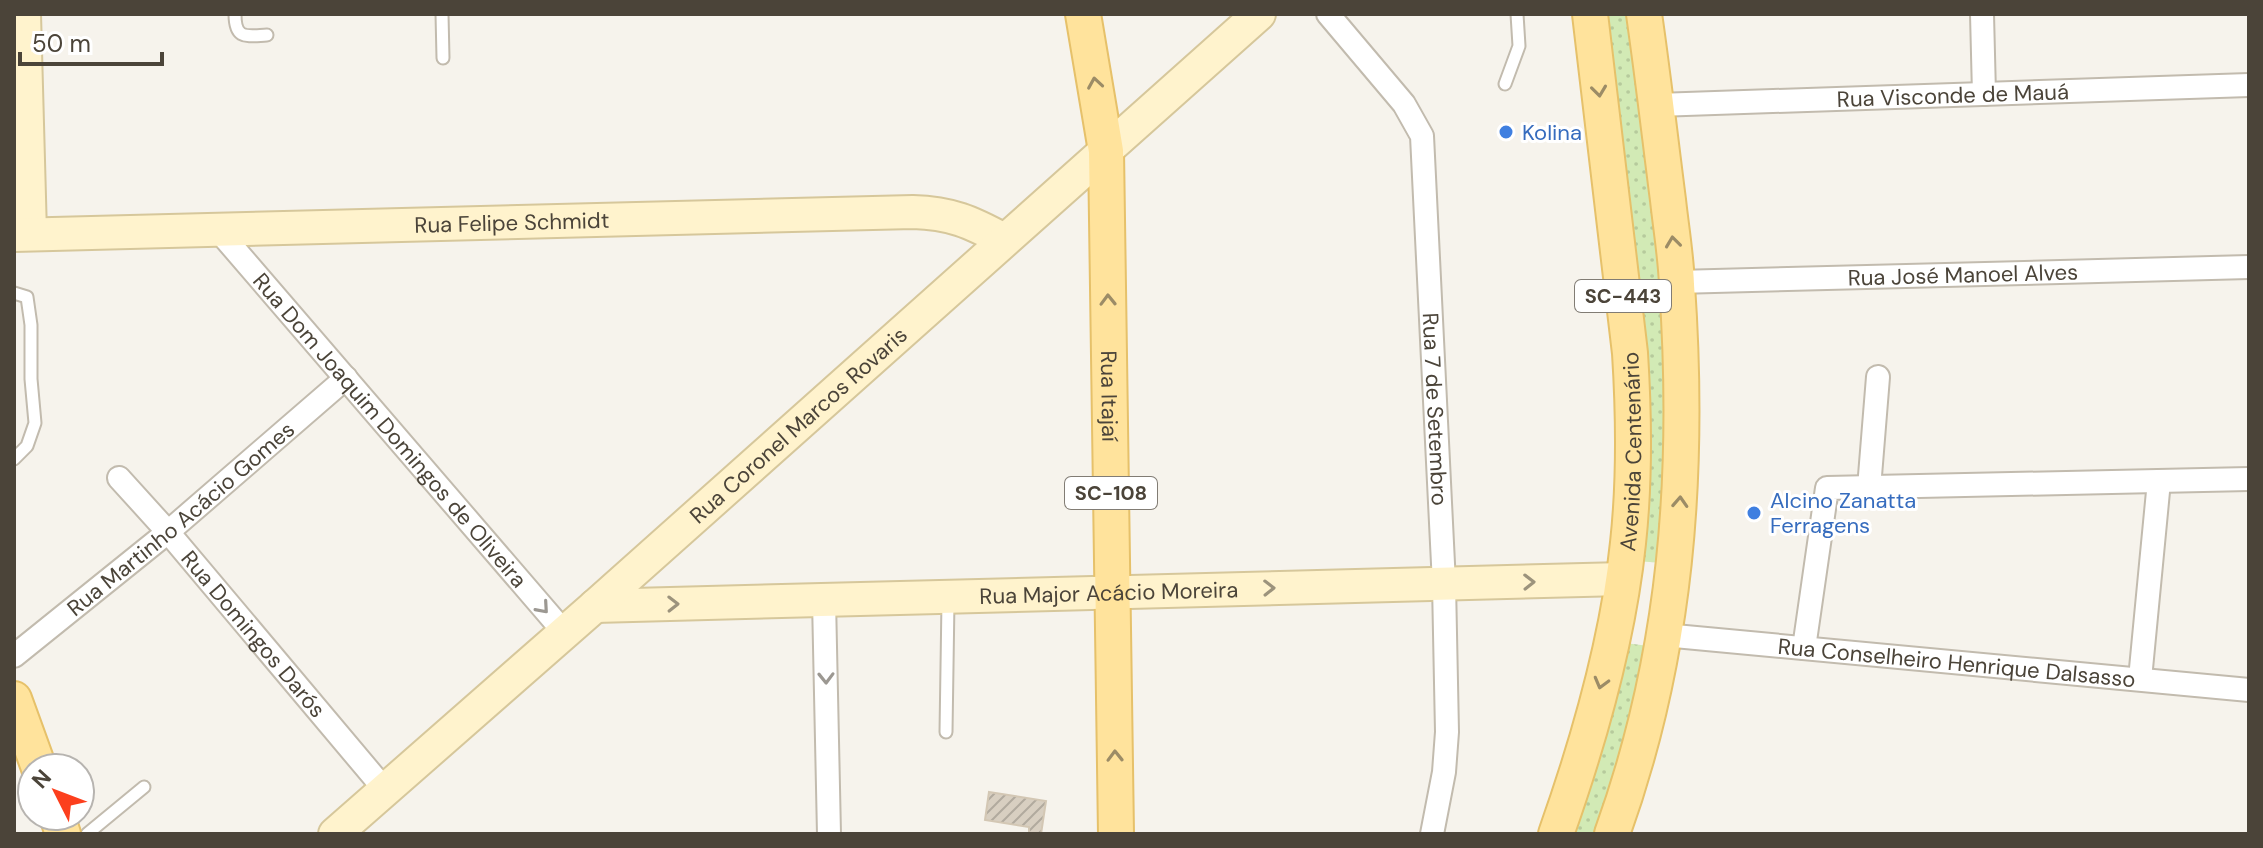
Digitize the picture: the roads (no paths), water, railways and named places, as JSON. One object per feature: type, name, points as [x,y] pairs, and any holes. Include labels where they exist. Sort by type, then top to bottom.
[{"type":"main road","name":"SC-108","points":[[1083,14],[1106,151]]},
{"type":"main road","name":"Avenida Centenário","points":[[1556,834],[1615,630],[1631,509],[1634,408],[1630,353],[1590,14]]},
{"type":"main road","points":[[1612,834],[1651,704],[1664,635],[1678,530],[1682,455],[1677,282],[1644,14]]},
{"type":"main road","name":"Rua Itajaí","points":[[1106,151],[1116,834]]},
{"type":"main road","points":[[1623,579],[1648,580],[1674,565]]},
{"type":"main road","points":[[1615,630],[1664,635]]},
{"type":"main road","points":[[14,699],[33,752]]},
{"type":"street","name":"Rua Coronel Marcos Rovaris","points":[[335,834],[1259,14]]},
{"type":"street","name":"Rua 7 de Setembro","points":[[1328,14],[1404,104],[1422,136],[1444,584],[1447,732],[1444,772],[1432,834]]},
{"type":"street","points":[[1982,14],[1984,94]]},
{"type":"street","points":[[21,31],[22,234]]},
{"type":"street","name":"Rua Visconde de Mauá","points":[[1657,105],[2249,85]]},
{"type":"street","name":"Rua Felipe Schmidt","points":[[22,234],[924,212],[951,215],[1004,240]]},
{"type":"street","name":"Rua Dom Joaquim Domingos de Oliveira","points":[[218,230],[564,632]]},
{"type":"street","name":"Rua José Manoel Alves","points":[[1677,282],[2249,267]]},
{"type":"street","points":[[1869,488],[1878,377]]},
{"type":"street","name":"Rua Martinho Acácio Gomes","points":[[14,656],[168,532],[346,378]]},
{"type":"street","name":"Rua Domingos Darós","points":[[119,478],[385,790]]},
{"type":"street","points":[[1804,648],[1827,488],[2249,479]]},
{"type":"street","points":[[2140,679],[2159,481]]},
{"type":"street","name":"Rua Major Acácio Moreira","points":[[595,606],[1623,579]]},
{"type":"street","points":[[824,600],[829,834]]},
{"type":"street","name":"Rua Conselheiro Henrique Dalsasso","points":[[1664,635],[2249,690]]},
{"type":"lane","points":[[235,14],[235,26],[244,36],[267,35]]},
{"type":"lane","points":[[442,14],[443,58]]},
{"type":"lane","points":[[1505,84],[1519,46],[1517,14]]},
{"type":"lane","points":[[14,293],[27,297],[35,423],[27,446],[14,459]]},
{"type":"lane","points":[[946,732],[949,597]]},
{"type":"lane","points":[[87,834],[144,787]]},
{"type":"place","name":"Kolina","points":[[1506,132]]},
{"type":"place","name":"Alcino Zanatta Ferragens","points":[[1754,513]]}]
